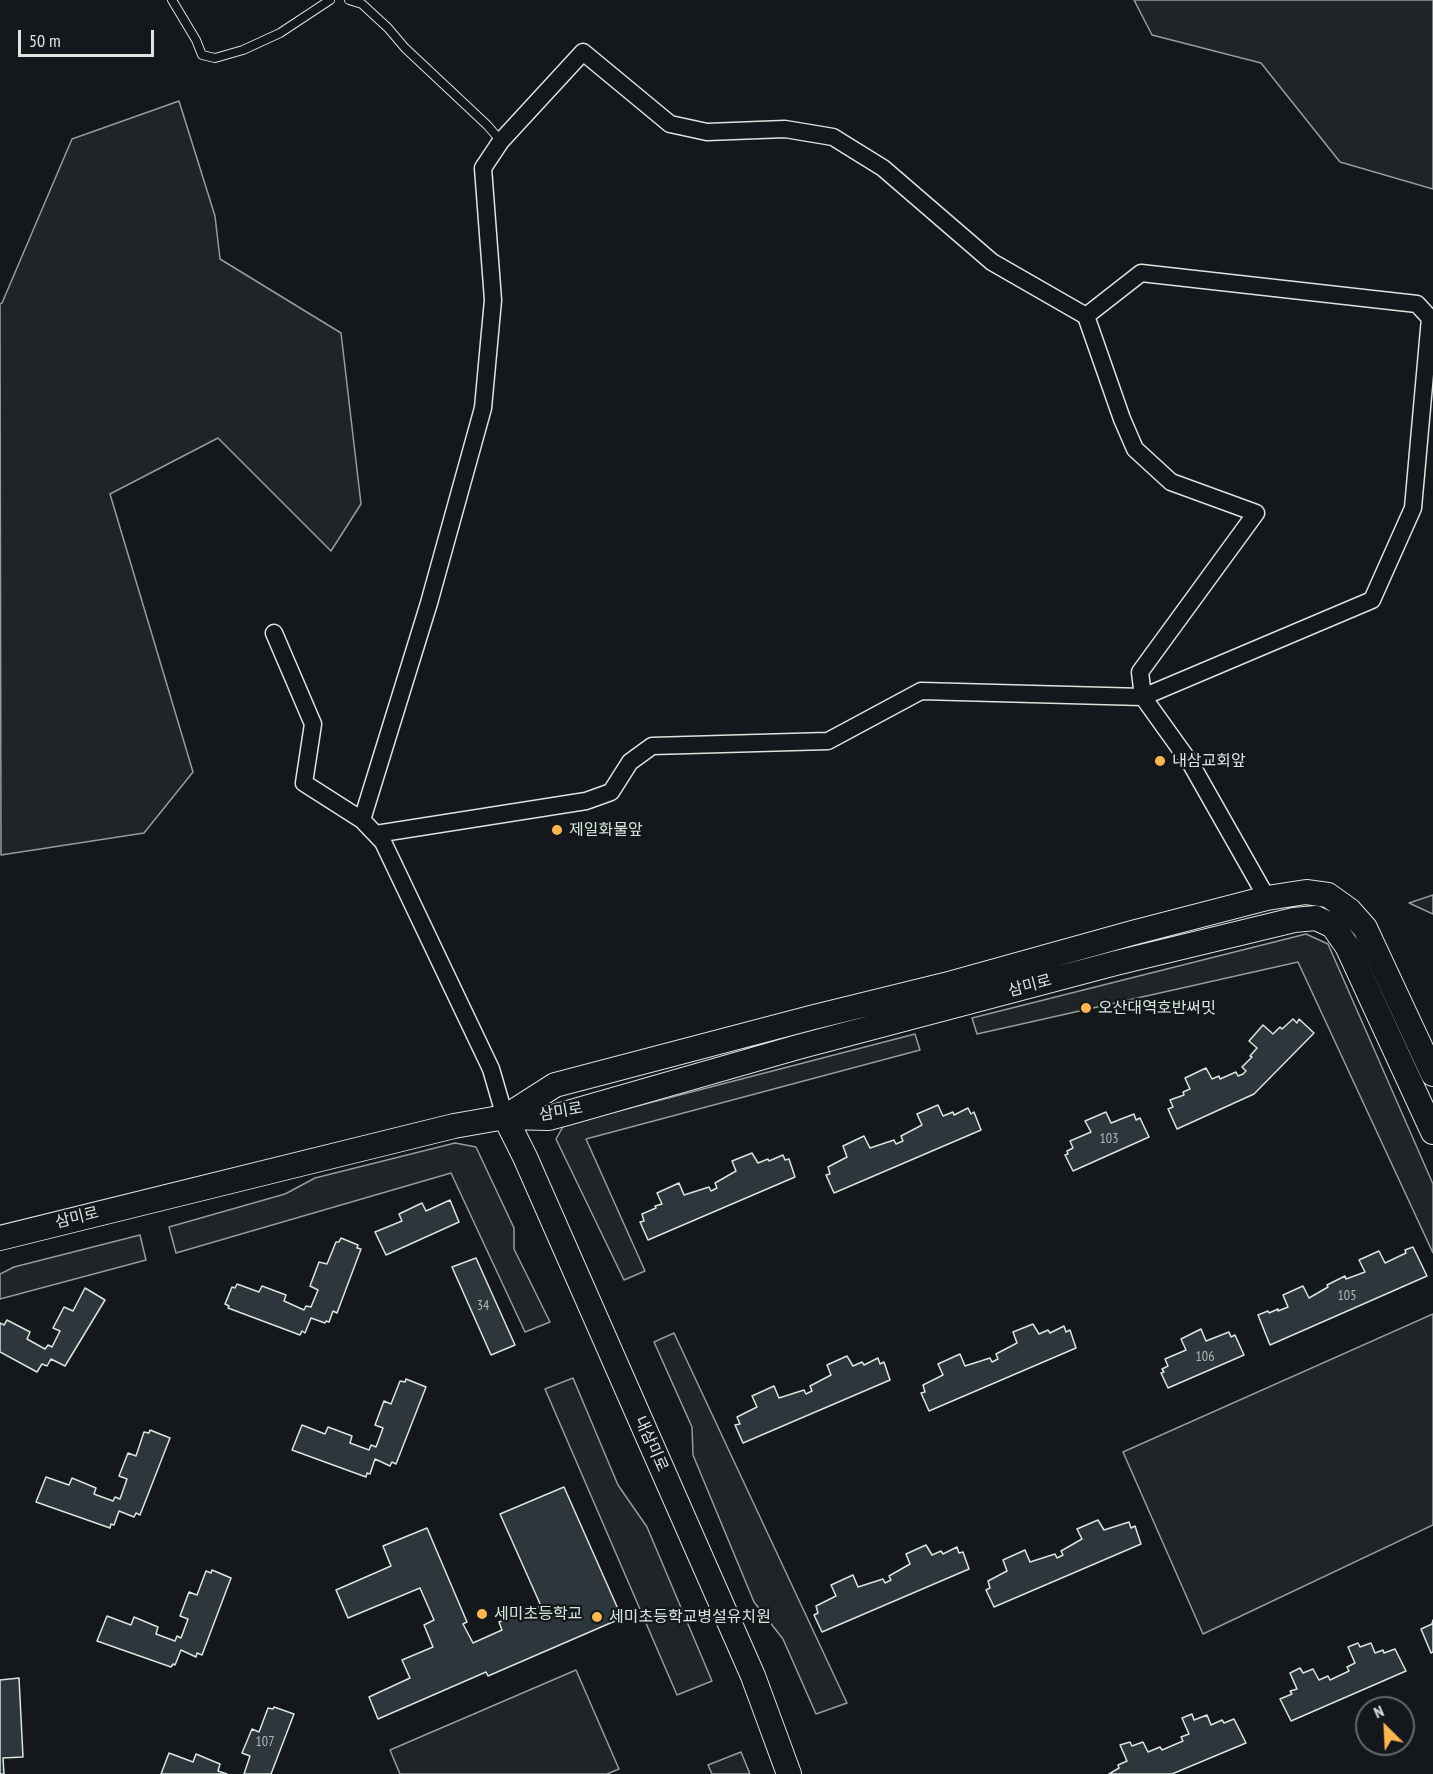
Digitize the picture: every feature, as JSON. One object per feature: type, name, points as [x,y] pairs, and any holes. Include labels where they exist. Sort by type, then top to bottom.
[{"type":"street","points":[[362,820],[429,603],[483,408],[493,300],[483,168],[501,141],[583,52],[669,124],[708,132],[785,129],[833,137],[883,168],[992,262],[1086,316],[1122,419],[1136,449],[1171,482],[1256,513],[1140,672],[1143,697],[1191,764],[1267,898]]},
{"type":"street","points":[[376,834],[586,801],[611,792],[630,762],[652,746],[828,741],[921,691],[1143,697],[1372,600],[1413,508],[1430,318],[1417,304],[1141,273],[1086,316]]},
{"type":"street","points":[[274,633],[313,724],[304,783],[362,820],[383,842],[491,1069],[505,1117]]},
{"type":"street","name":"삼미로","points":[[505,1117],[555,1085],[945,985],[1267,898],[1306,892],[1328,895],[1348,910],[1365,928],[1433,1074]]},
{"type":"street","name":"삼미로","points":[[0,1238],[454,1126],[505,1117],[549,1118],[798,1047],[1116,963],[1263,926],[1316,918],[1334,926],[1347,946],[1433,1132]]},
{"type":"street","name":"내삼미로","points":[[505,1117],[525,1157],[753,1676],[789,1774]]},
{"type":"lane","points":[[172,0],[196,40],[202,55],[216,58],[243,50],[280,33],[330,0]]},
{"type":"lane","points":[[349,0],[362,4],[388,28],[405,48],[488,125],[501,141]]},
{"type":"shaded area","points":[[1134,0],[1433,0],[1433,189],[1340,162],[1261,63],[1152,35]]},
{"type":"shaded area","points":[[179,101],[215,216],[220,259],[341,333],[361,504],[331,551],[218,438],[110,494],[193,772],[144,833],[1,855],[0,304],[72,139]]},
{"type":"shaded area","points":[[1433,895],[1433,914],[1409,903]]},
{"type":"shaded area","points":[[1306,934],[1328,944],[1433,1184],[1433,1253],[1298,962],[977,1034],[972,1018]]},
{"type":"shaded area","points":[[915,1034],[920,1050],[586,1139],[645,1271],[624,1280],[556,1139],[564,1125]]},
{"type":"shaded area","points":[[455,1143],[476,1147],[514,1228],[514,1249],[550,1322],[525,1332],[451,1173],[176,1253],[169,1227],[285,1194],[315,1178]]},
{"type":"shaded area","points":[[140,1235],[146,1260],[0,1299],[0,1274],[14,1267]]},
{"type":"shaded area","points":[[1433,1314],[1433,1525],[1203,1634],[1123,1452]]},
{"type":"shaded area","points":[[674,1333],[847,1703],[816,1714],[783,1639],[754,1602],[693,1455],[692,1427],[654,1342]]},
{"type":"shaded area","points":[[573,1378],[618,1485],[647,1527],[712,1681],[677,1695],[545,1389]]},
{"type":"shaded area","points":[[576,1670],[619,1769],[607,1774],[400,1774],[390,1750]]},
{"type":"shaded area","points":[[741,1752],[750,1774],[712,1774],[708,1765]]},
{"type":"building","points":[[1293,1019],[1297,1023],[1299,1019],[1314,1033],[1254,1094],[1177,1129],[1168,1109],[1173,1107],[1170,1100],[1184,1095],[1183,1092],[1190,1089],[1185,1078],[1206,1068],[1212,1079],[1219,1076],[1220,1079],[1236,1072],[1238,1076],[1243,1074],[1246,1071],[1242,1067],[1257,1048],[1249,1041],[1263,1025],[1273,1034]]},
{"type":"building","points":[[938,1105],[943,1116],[953,1112],[954,1115],[968,1108],[971,1114],[974,1112],[981,1130],[834,1193],[826,1175],[830,1174],[828,1167],[847,1157],[843,1146],[864,1136],[870,1148],[894,1140],[896,1144],[903,1141],[901,1136],[922,1125],[917,1114]]},
{"type":"building","points":[[1106,1112],[1111,1123],[1134,1114],[1136,1120],[1140,1118],[1149,1137],[1073,1171],[1065,1155],[1073,1148],[1070,1141],[1091,1132],[1085,1121]]},
{"type":"building","points":[[752,1153],[758,1163],[783,1155],[785,1160],[789,1159],[795,1177],[648,1240],[640,1222],[644,1221],[642,1214],[662,1204],[657,1193],[679,1183],[684,1195],[709,1187],[711,1191],[717,1188],[715,1183],[736,1171],[732,1161]]},
{"type":"building","points":[[450,1200],[459,1222],[386,1255],[375,1232],[402,1221],[399,1214],[422,1203],[426,1211]]},
{"type":"building","points":[[341,1238],[358,1245],[357,1248],[361,1249],[337,1313],[333,1311],[329,1322],[325,1323],[311,1318],[305,1333],[302,1331],[300,1335],[228,1308],[229,1306],[225,1304],[232,1287],[235,1288],[237,1284],[259,1292],[262,1286],[286,1295],[284,1301],[304,1310],[306,1306],[311,1307],[318,1290],[310,1286],[319,1262],[327,1264],[336,1242],[339,1242]]},
{"type":"building","points":[[1413,1247],[1427,1276],[1270,1345],[1258,1315],[1288,1307],[1283,1295],[1303,1286],[1309,1298],[1345,1276],[1346,1279],[1365,1272],[1359,1260],[1379,1251],[1385,1263]]},
{"type":"building","points":[[476,1258],[515,1345],[491,1355],[452,1267]]},
{"type":"building","points":[[85,1288],[105,1300],[65,1366],[51,1359],[47,1366],[42,1364],[37,1372],[0,1352],[0,1323],[4,1325],[7,1320],[30,1332],[27,1339],[45,1349],[48,1345],[52,1347],[60,1331],[53,1328],[64,1307],[73,1311]]},
{"type":"building","points":[[1033,1324],[1039,1334],[1048,1330],[1050,1333],[1064,1326],[1066,1332],[1070,1330],[1076,1348],[929,1411],[921,1393],[925,1392],[923,1385],[943,1375],[938,1364],[960,1354],[965,1366],[990,1358],[992,1362],[998,1359],[996,1354],[1017,1343],[1013,1332]]},
{"type":"building","points":[[1201,1329],[1206,1341],[1229,1332],[1231,1337],[1235,1335],[1244,1355],[1168,1388],[1161,1373],[1164,1372],[1162,1369],[1168,1366],[1165,1359],[1186,1350],[1181,1339]]},
{"type":"building","points":[[847,1356],[853,1366],[862,1362],[864,1365],[878,1358],[880,1364],[884,1362],[890,1380],[743,1443],[735,1425],[740,1424],[737,1417],[757,1407],[752,1396],[774,1386],[779,1398],[804,1390],[806,1394],[812,1391],[810,1386],[831,1375],[827,1365]]},
{"type":"building","points":[[406,1379],[426,1387],[396,1464],[392,1462],[390,1466],[375,1459],[370,1474],[367,1473],[366,1477],[292,1450],[302,1425],[325,1434],[328,1427],[352,1436],[350,1443],[369,1450],[371,1445],[376,1447],[383,1428],[375,1425],[384,1401],[391,1404],[400,1381],[405,1382]]},
{"type":"building","points":[[150,1430],[170,1438],[140,1515],[136,1513],[134,1517],[119,1511],[114,1525],[111,1524],[110,1528],[36,1502],[46,1477],[69,1485],[72,1478],[96,1488],[94,1494],[113,1501],[115,1497],[120,1499],[127,1479],[119,1476],[128,1453],[136,1456],[144,1432],[149,1433]]},
{"type":"building","points":[[564,1487],[622,1618],[488,1676],[486,1672],[378,1719],[369,1697],[410,1678],[402,1660],[433,1647],[424,1625],[434,1620],[420,1588],[348,1618],[336,1590],[391,1566],[383,1546],[427,1528],[467,1622],[463,1624],[473,1643],[502,1630],[499,1622],[541,1606],[500,1514]]},
{"type":"building","points":[[1098,1520],[1104,1530],[1129,1522],[1131,1528],[1135,1526],[1141,1544],[994,1607],[986,1590],[990,1588],[988,1581],[1007,1571],[1003,1560],[1025,1550],[1030,1562],[1055,1554],[1057,1558],[1063,1555],[1061,1551],[1082,1539],[1077,1529]]},
{"type":"building","points":[[926,1545],[932,1555],[941,1551],[943,1554],[957,1547],[959,1553],[963,1552],[969,1569],[822,1632],[814,1615],[818,1613],[816,1606],[836,1596],[831,1585],[853,1575],[858,1587],[883,1579],[885,1583],[891,1580],[889,1576],[910,1564],[906,1554]]},
{"type":"building","points":[[212,1570],[231,1578],[202,1655],[197,1653],[196,1657],[181,1650],[175,1665],[171,1667],[97,1641],[107,1616],[131,1625],[134,1617],[158,1627],[156,1634],[175,1641],[177,1636],[181,1638],[188,1619],[180,1616],[189,1592],[197,1595],[206,1571],[211,1573]]},
{"type":"building","points":[[1433,1620],[1433,1652],[1431,1653],[1421,1629],[1432,1624]]},
{"type":"building","points":[[1358,1643],[1360,1647],[1371,1643],[1375,1653],[1395,1649],[1406,1671],[1291,1721],[1280,1699],[1292,1694],[1290,1691],[1297,1689],[1290,1673],[1300,1668],[1303,1673],[1313,1669],[1319,1680],[1328,1676],[1330,1680],[1349,1671],[1347,1667],[1355,1663],[1348,1647]]},
{"type":"building","points":[[19,1678],[23,1757],[3,1758],[4,1774],[0,1774],[0,1680]]},
{"type":"building","points":[[274,1707],[294,1714],[271,1774],[244,1774],[250,1756],[242,1753],[252,1729],[259,1732],[268,1708],[273,1709]]},
{"type":"building","points":[[1192,1714],[1194,1720],[1207,1715],[1211,1725],[1222,1720],[1224,1723],[1234,1719],[1246,1743],[1172,1774],[1109,1774],[1119,1768],[1118,1765],[1127,1761],[1120,1745],[1130,1742],[1132,1746],[1143,1742],[1148,1752],[1160,1747],[1162,1750],[1183,1741],[1181,1737],[1189,1734],[1182,1718]]},
{"type":"building","points":[[169,1753],[193,1762],[196,1754],[220,1764],[218,1771],[227,1774],[161,1774]]},
{"type":"place","name":"내삼교회앞","points":[[1160,761]]},
{"type":"place","name":"제일화물앞","points":[[557,830]]},
{"type":"place","name":"오산대역호반써밋","points":[[1086,1008]]},
{"type":"place","name":"세미초등학교","points":[[482,1614]]},
{"type":"place","name":"세미초등학교병설유치원","points":[[597,1617]]}]
